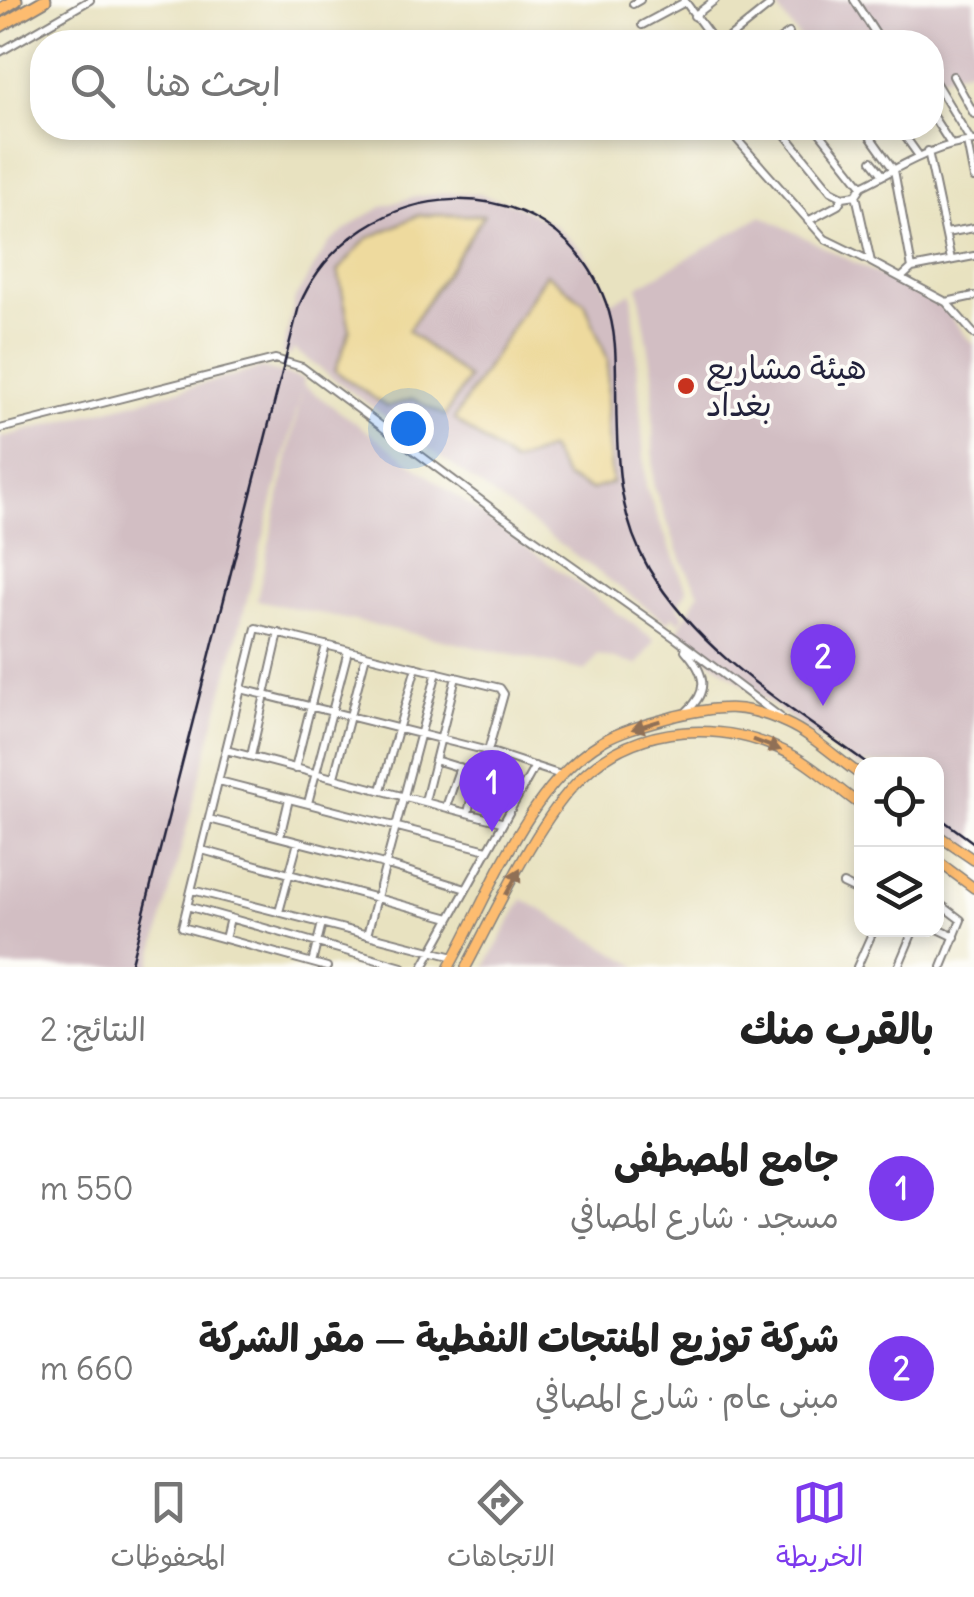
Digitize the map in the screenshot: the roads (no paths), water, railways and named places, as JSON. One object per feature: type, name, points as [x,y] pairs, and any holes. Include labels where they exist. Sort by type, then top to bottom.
[{"type":"highway","points":[[0,10],[16,0]]},
{"type":"highway","points":[[0,26],[45,0]]},
{"type":"main road","points":[[854,770],[789,724],[734,707],[682,715],[620,732],[600,743],[558,780],[521,832],[453,962],[467,964],[555,809],[606,758],[666,734],[713,730],[758,741],[795,757],[854,800]]},
{"type":"main road","points":[[713,730],[708,718],[714,708]]},
{"type":"main road","points":[[600,743],[600,752],[606,758]]},
{"type":"main road","points":[[558,780],[575,785]]},
{"type":"main road","points":[[944,839],[974,860]]},
{"type":"main road","points":[[944,866],[974,888]]},
{"type":"street","points":[[38,30],[90,0]]},
{"type":"street","points":[[694,16],[715,0]]},
{"type":"street","points":[[854,0],[874,30]]},
{"type":"street","points":[[642,25],[684,1],[705,30]]},
{"type":"street","points":[[739,30],[769,6]]},
{"type":"street","points":[[0,52],[30,35]]},
{"type":"street","points":[[953,76],[974,114]]},
{"type":"street","points":[[949,104],[962,95]]},
{"type":"street","points":[[944,96],[971,141],[974,178]]},
{"type":"street","points":[[944,134],[950,143]]},
{"type":"street","points":[[738,140],[825,239],[946,302],[974,334]]},
{"type":"street","points":[[789,140],[822,182],[843,197],[856,195]]},
{"type":"street","points":[[826,140],[862,186]]},
{"type":"street","points":[[873,140],[894,170],[912,268]]},
{"type":"street","points":[[907,140],[918,156]]},
{"type":"street","points":[[872,262],[856,195],[862,186],[928,151],[971,141]]},
{"type":"street","points":[[928,151],[952,260]]},
{"type":"street","points":[[872,161],[883,176]]},
{"type":"street","points":[[808,221],[838,205],[843,197]]},
{"type":"street","points":[[946,234],[974,228]]},
{"type":"street","points":[[900,278],[912,268],[974,256]]},
{"type":"street","points":[[946,302],[974,296]]},
{"type":"street","points":[[0,429],[284,360],[302,367],[789,724]]},
{"type":"street","points":[[328,967],[185,929],[182,924],[256,628],[504,690],[488,751]]},
{"type":"street","points":[[251,756],[279,633]]},
{"type":"street","points":[[675,638],[700,666],[703,682],[701,695],[682,715]]},
{"type":"street","points":[[295,768],[326,645]]},
{"type":"street","points":[[308,802],[348,651]]},
{"type":"street","points":[[334,777],[366,654]]},
{"type":"street","points":[[382,790],[416,667]]},
{"type":"street","points":[[367,935],[437,672]]},
{"type":"street","points":[[425,801],[456,677]]},
{"type":"street","points":[[241,690],[488,751],[534,766],[558,780]]},
{"type":"street","points":[[226,750],[502,822]]},
{"type":"street","points":[[435,760],[477,772],[468,813]]},
{"type":"street","points":[[446,807],[460,766]]},
{"type":"street","points":[[423,967],[534,766]]},
{"type":"street","points":[[219,781],[487,850]]},
{"type":"street","points":[[280,837],[289,799]]},
{"type":"street","points":[[209,819],[466,889]]},
{"type":"street","points":[[279,912],[298,842]]},
{"type":"street","points":[[202,850],[450,918]]},
{"type":"street","points":[[843,884],[854,889]]},
{"type":"street","points":[[192,890],[433,950],[453,962]]},
{"type":"street","points":[[187,906],[402,967]]},
{"type":"street","points":[[942,967],[961,920],[944,906]]},
{"type":"street","points":[[225,939],[230,918]]},
{"type":"street","points":[[312,963],[322,923]]},
{"type":"street","points":[[944,932],[955,937]]},
{"type":"street","points":[[857,967],[871,937]]},
{"type":"street","points":[[898,967],[911,937]]},
{"type":"railway","points":[[130,967],[299,306],[327,261],[364,228],[408,208],[455,200],[501,205],[544,224],[580,256],[606,303],[612,323],[620,480],[630,525],[649,569],[670,600],[720,653],[858,757]]},
{"type":"railway","points":[[944,821],[974,843]]},
{"type":"place","name":"هيئة مشاريع بغداد","points":[[686,386]]},
{"type":"place","name":"شركة توزيع المنتجات النفطية — مقر الشركة","points":[[823,706]]},
{"type":"place","name":"جامع المصطفى","points":[[492,832]]}]
